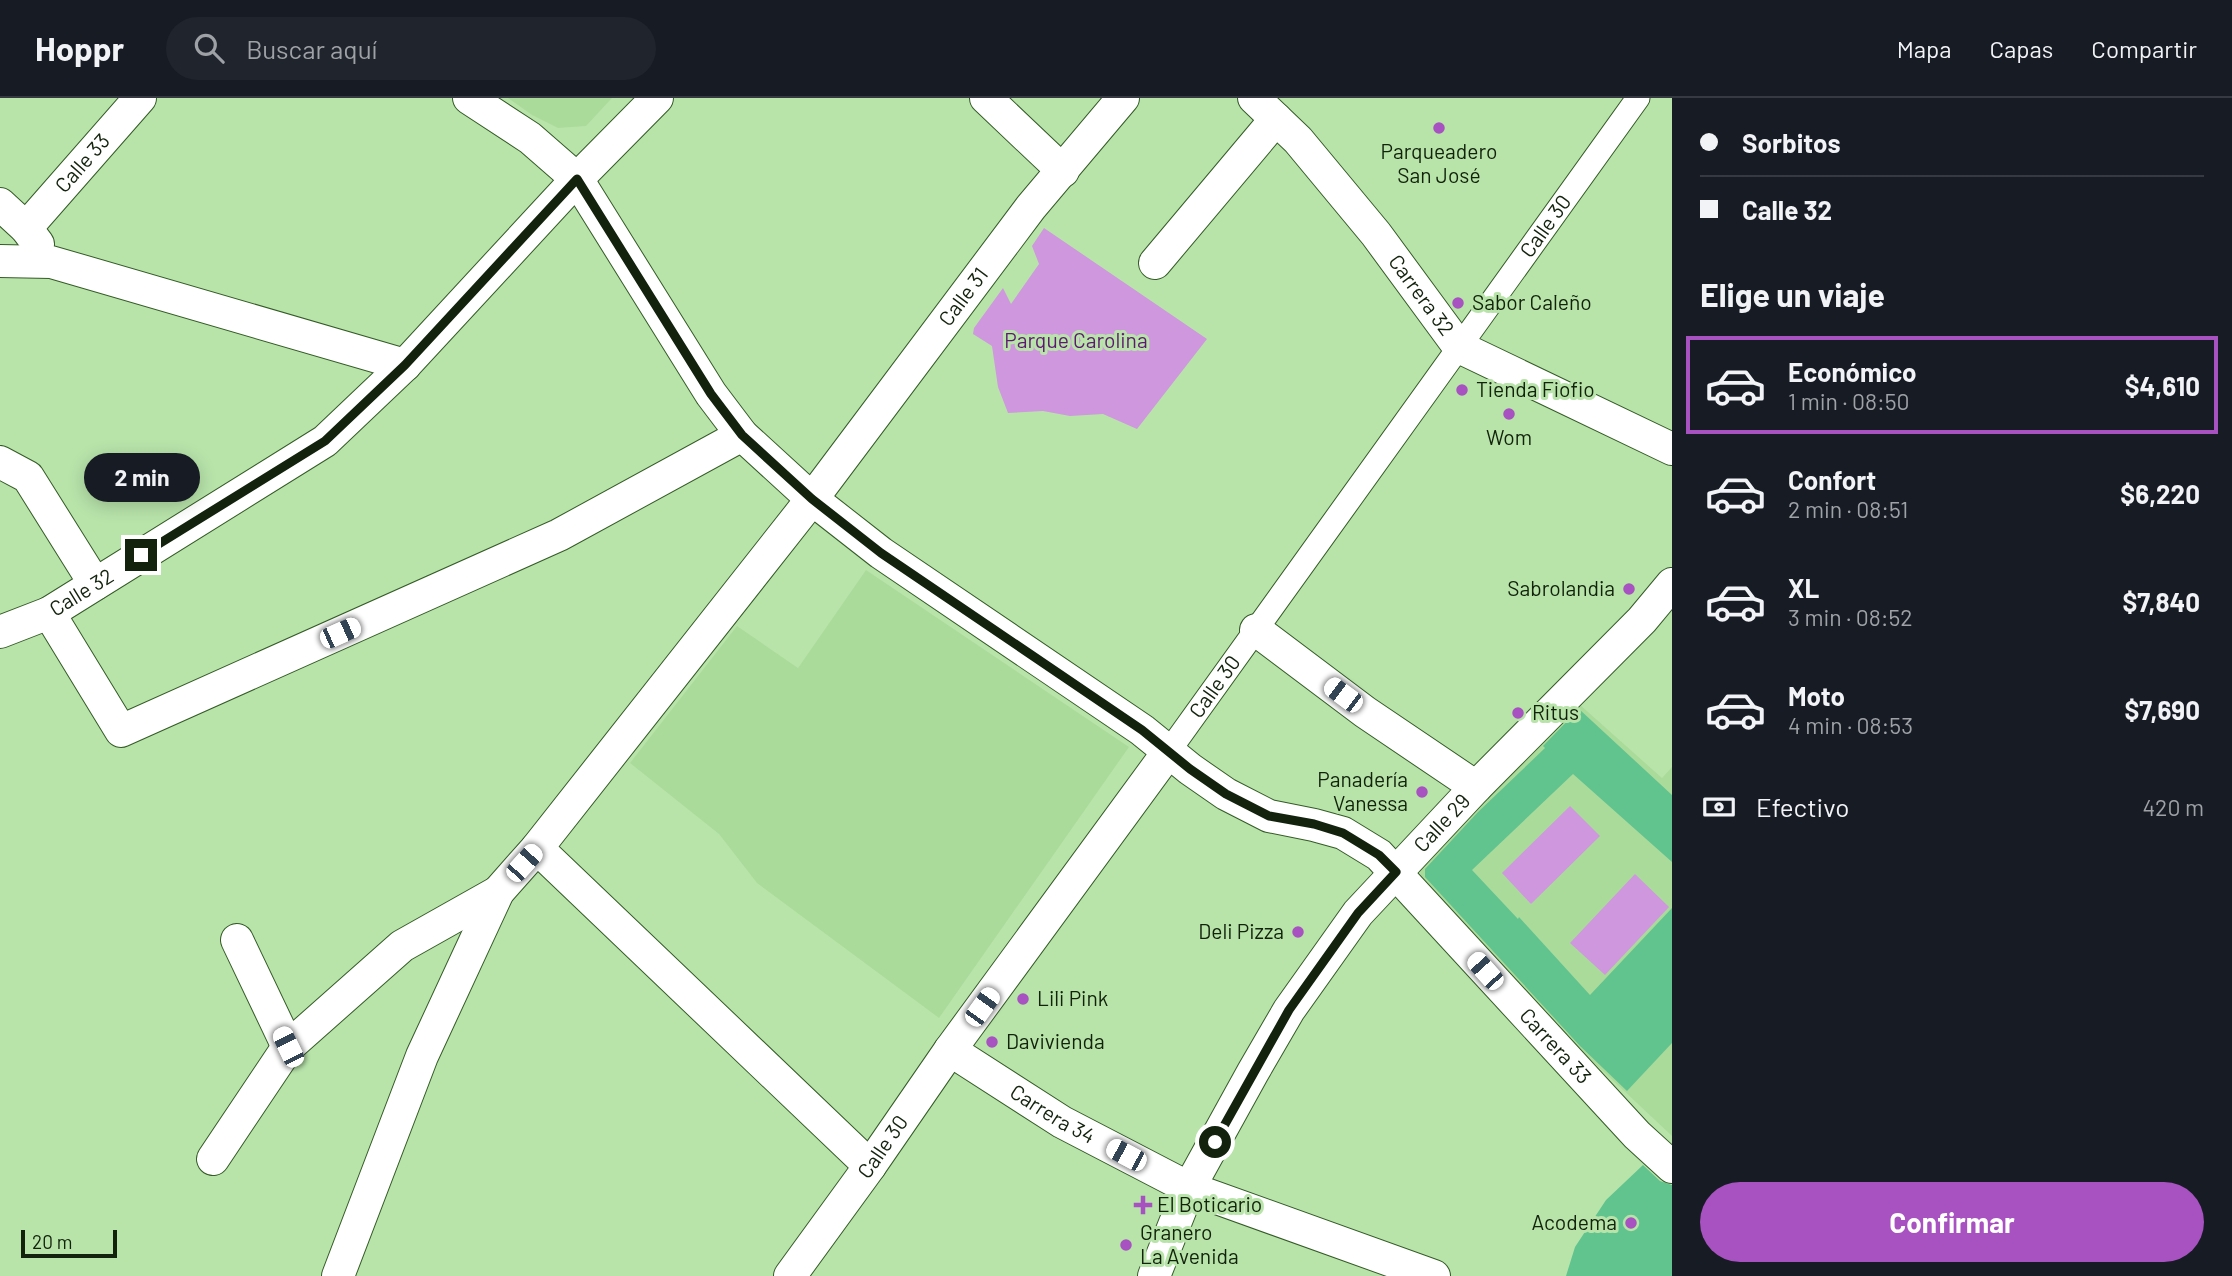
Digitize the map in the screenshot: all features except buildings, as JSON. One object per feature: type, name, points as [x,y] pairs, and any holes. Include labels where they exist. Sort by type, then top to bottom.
[{"type":"street","name":"Calle 33","points":[[26,228],[140,98]]},
{"type":"street","name":"Carrera 33","points":[[469,98],[530,138],[577,179],[711,394],[742,435],[812,499],[881,553],[1169,751],[1226,794],[1269,816],[1314,824],[1343,833],[1379,855],[1628,1125],[1672,1167]]},
{"type":"street","name":"Calle 32","points":[[0,632],[49,612],[325,441],[405,365],[577,179],[657,98]]},
{"type":"street","points":[[986,98],[1063,171]]},
{"type":"street","name":"Calle 31","points":[[498,892],[537,848],[812,499],[1031,207],[1123,98]]},
{"type":"street","name":"Calle 30","points":[[790,1276],[1637,98]]},
{"type":"street","points":[[1155,263],[1265,108]]},
{"type":"street","name":"Carrera 32","points":[[1265,108],[1298,140],[1376,234],[1459,347],[1672,449]]},
{"type":"street","points":[[0,204],[26,228],[51,262]]},
{"type":"street","points":[[0,261],[51,262],[405,365]]},
{"type":"street","points":[[49,612],[121,731],[559,535],[742,435]]},
{"type":"street","points":[[0,462],[28,477],[95,584]]},
{"type":"street","name":"Calle 29","points":[[1154,1276],[1189,1188],[1289,1010],[1358,913],[1476,788],[1642,620],[1672,584]]},
{"type":"street","points":[[1256,630],[1365,712],[1476,788]]},
{"type":"street","points":[[537,848],[870,1166]]},
{"type":"street","points":[[213,1159],[288,1047],[402,946],[498,892]]},
{"type":"street","points":[[338,1276],[422,1056],[498,892]]},
{"type":"street","points":[[237,940],[288,1047]]},
{"type":"street","name":"Carrera 34","points":[[950,1050],[1062,1122],[1189,1188],[1434,1276]]},
{"type":"shaded area","points":[[508,98],[612,98],[586,126],[558,128],[532,115]]},
{"type":"shaded area","points":[[866,570],[1129,747],[939,1018],[757,883],[719,834],[630,763],[737,626],[798,668]]},
{"type":"shaded area","points":[[1578,703],[1662,778],[1672,767],[1672,1136],[1490,965],[1496,958],[1421,879],[1419,861]]},
{"type":"green space","name":"Parque Carolina","points":[[1044,228],[1207,339],[1137,429],[1103,414],[1070,416],[1043,411],[1008,413],[998,387],[992,346],[973,334],[974,328],[1003,288],[1011,304],[1039,264],[1032,246]]},
{"type":"green space","points":[[1570,806],[1600,836],[1531,904],[1502,873]]},
{"type":"green space","points":[[1635,874],[1669,907],[1605,975],[1570,943]]},
{"type":"place","name":"Parqueadero San José","points":[[1439,128]]},
{"type":"place","name":"Sabor Caleño","points":[[1458,303]]},
{"type":"place","name":"Tienda Fiofio","points":[[1462,390]]},
{"type":"place","name":"Wom","points":[[1509,414]]},
{"type":"place","name":"Sabrolandia","points":[[1629,589]]},
{"type":"place","name":"Ritus","points":[[1518,713]]},
{"type":"place","name":"Panadería Vanessa","points":[[1422,792]]},
{"type":"place","name":"Deli Pizza","points":[[1298,932]]},
{"type":"place","name":"Lili Pink","points":[[1023,999]]},
{"type":"place","name":"Davivienda","points":[[992,1042]]},
{"type":"place","name":"El Boticario","points":[[1143,1205]]},
{"type":"place","name":"Acodema","points":[[1631,1223]]},
{"type":"place","name":"Granero La Avenida","points":[[1126,1245]]},
{"type":"route","points":[[141,555],[325,441],[405,365],[577,179],[711,394],[742,435],[812,499],[881,553],[1142,730],[1226,794],[1269,816],[1314,824],[1343,833],[1379,855],[1396,872],[1358,913],[1289,1010],[1215,1142]]}]
